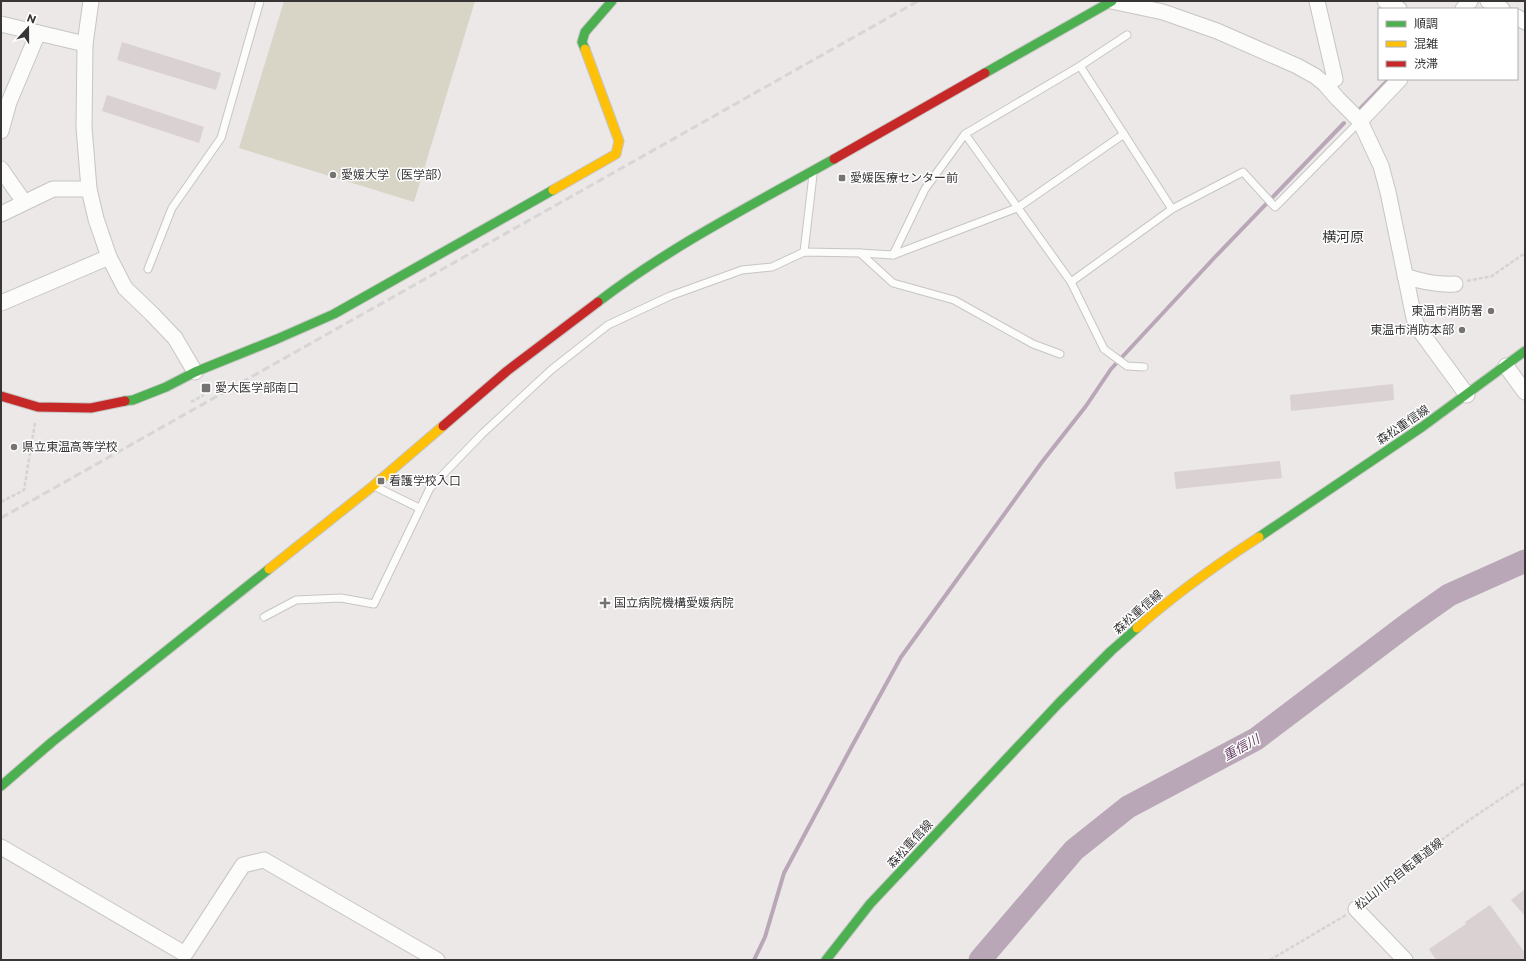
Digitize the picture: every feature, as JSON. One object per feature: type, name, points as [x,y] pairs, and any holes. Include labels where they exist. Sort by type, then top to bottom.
[{"type":"street","points":[[91,1],[85,44],[84,127],[89,189],[96,219],[109,257],[125,288],[175,338],[196,372]]},
{"type":"street","points":[[1,396],[38,407],[91,408],[133,400],[334,314],[616,154],[619,141],[582,42],[585,32],[612,1]]},
{"type":"street","points":[[1,786],[52,742],[373,486],[507,371],[622,284],[694,238],[1111,1],[1163,12],[1217,31],[1298,66],[1325,84],[1360,121],[1381,166],[1388,192],[1414,318],[1418,328],[1467,395]]},
{"type":"street","points":[[1317,1],[1335,80],[1325,84]]},
{"type":"street","points":[[1385,1],[1397,8]]},
{"type":"street","points":[[1488,1],[1500,8]]},
{"type":"street","points":[[1,24],[85,44]]},
{"type":"street","points":[[1,131],[5,101],[38,33]]},
{"type":"street","points":[[1360,121],[1399,80]]},
{"type":"street","points":[[1,169],[24,202]]},
{"type":"street","points":[[1,214],[53,189],[89,189]]},
{"type":"street","points":[[1,303],[109,257]]},
{"type":"street","points":[[1405,276],[1434,284],[1455,284]]},
{"type":"street","name":"森松重信線","points":[[826,960],[870,904],[1059,703],[1111,651],[1162,606],[1218,564],[1422,427],[1525,351]]},
{"type":"street","points":[[1506,366],[1525,392]]},
{"type":"street","points":[[1,847],[185,954],[244,865],[264,860],[437,960]]},
{"type":"street","points":[[1356,909],[1405,960]]},
{"type":"lane","points":[[148,269],[172,208],[221,138],[260,1]]},
{"type":"lane","points":[[893,255],[925,189],[965,134],[1080,66],[1127,35]]},
{"type":"lane","points":[[1080,66],[1172,209]]},
{"type":"lane","points":[[1071,282],[1172,209],[1243,172],[1275,207],[1360,121]]},
{"type":"lane","points":[[965,134],[1071,282],[1104,349],[1127,366],[1144,367]]},
{"type":"lane","points":[[264,617],[296,600],[340,598],[374,604],[419,508],[430,488],[482,434],[552,370],[608,325],[670,296],[742,270],[772,267],[804,252],[893,255],[1017,208],[1124,134]]},
{"type":"lane","points":[[804,252],[813,171]]},
{"type":"lane","points":[[860,253],[893,283],[954,300],[1033,344],[1060,354]]},
{"type":"lane","points":[[373,486],[419,508]]},
{"type":"path","points":[[1455,284],[1492,276],[1525,254]]},
{"type":"path","points":[[191,402],[204,395]]},
{"type":"path","points":[[1,502],[24,490],[38,407]]},
{"type":"path","name":"松山川内自転車道線","points":[[1270,960],[1379,894],[1418,859],[1441,841],[1525,783]]},
{"type":"shaded area","points":[[284,1],[475,1],[414,202],[239,148]]},
{"type":"building","points":[[122,42],[221,73],[216,90],[117,60]]},
{"type":"building","points":[[107,95],[204,127],[199,143],[102,111]]},
{"type":"building","points":[[1393,384],[1394,400],[1291,411],[1290,395]]},
{"type":"building","points":[[1280,461],[1282,478],[1176,489],[1174,472]]},
{"type":"building","points":[[1525,889],[1525,916],[1511,900]]},
{"type":"building","points":[[1490,905],[1525,953],[1525,960],[1436,960],[1429,949],[1466,924],[1465,922]]},
{"type":"waterway","points":[[1358,111],[1388,80]]},
{"type":"waterway","points":[[754,960],[765,937],[784,873],[901,657],[1042,462],[1086,406],[1111,369],[1215,257],[1344,123]]},
{"type":"waterway","name":"重信川","points":[[980,960],[1074,850],[1128,807],[1256,739],[1408,624],[1449,595],[1525,561]]},
{"type":"railway","points":[[1,518],[918,1]]},
{"type":"traffic: fast","points":[[585,49],[582,42],[585,32],[612,1]]},
{"type":"traffic: fast","points":[[985,73],[1112,1]]},
{"type":"traffic: fast","points":[[598,302],[654,262],[713,226],[834,159]]},
{"type":"traffic: fast","points":[[125,401],[133,400],[166,387],[195,372],[334,314],[553,190]]},
{"type":"traffic: fast","points":[[1259,537],[1422,427],[1525,351]]},
{"type":"traffic: fast","points":[[1,786],[52,742],[269,569]]},
{"type":"traffic: fast","points":[[826,960],[870,904],[1059,703],[1111,651],[1137,628]]},
{"type":"traffic: slow","points":[[553,190],[616,154],[619,141],[585,49]]},
{"type":"traffic: slow","points":[[269,569],[373,486],[443,426]]},
{"type":"traffic: slow","points":[[1137,628],[1196,580],[1259,537]]},
{"type":"traffic: jam","points":[[834,159],[985,73]]},
{"type":"traffic: jam","points":[[443,426],[507,371],[598,302]]},
{"type":"traffic: jam","points":[[1,396],[38,407],[91,408],[125,401]]},
{"type":"place","name":"愛媛大学（医学部）","points":[[333,175]]},
{"type":"place","name":"愛媛医療センター前","points":[[842,178]]},
{"type":"place","name":"東温市消防署","points":[[1491,311]]},
{"type":"place","name":"東温市消防本部","points":[[1462,330]]},
{"type":"place","name":"愛大医学部南口","points":[[206,388]]},
{"type":"place","name":"県立東温高等学校","points":[[14,447]]},
{"type":"place","name":"看護学校入口","points":[[381,481]]},
{"type":"place","name":"国立病院機構愛媛病院","points":[[605,603]]},
{"type":"district","name":"横河原","points":[[1343,237]]}]
